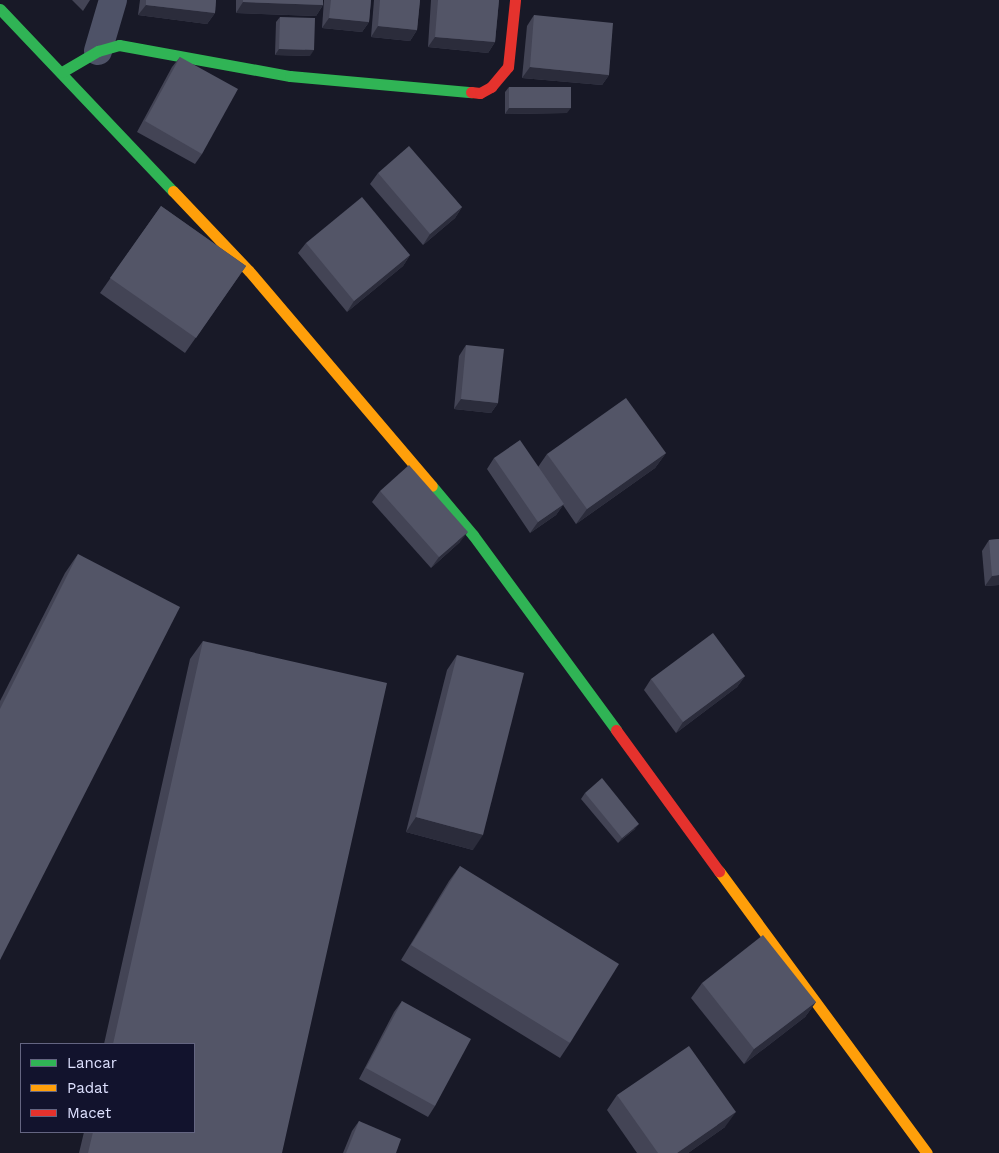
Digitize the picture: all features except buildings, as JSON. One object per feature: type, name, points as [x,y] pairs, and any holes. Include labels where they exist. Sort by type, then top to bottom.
[{"type":"street","points":[[98,51],[113,0]]},
{"type":"street","points":[[62,72],[98,51],[119,45],[290,76],[480,93],[491,87],[508,67],[515,0]]},
{"type":"street","points":[[0,9],[62,72],[249,271],[473,535],[928,1153]]},
{"type":"traffic: fast","points":[[0,9],[173,191]]},
{"type":"traffic: fast","points":[[62,72],[98,51],[119,45],[290,76],[471,92]]},
{"type":"traffic: fast","points":[[432,486],[473,535],[616,730]]},
{"type":"traffic: slow","points":[[173,191],[249,271],[432,486]]},
{"type":"traffic: slow","points":[[719,871],[927,1153]]},
{"type":"traffic: jam","points":[[471,92],[480,93],[491,87],[508,67],[515,0]]},
{"type":"traffic: jam","points":[[616,730],[719,871]]}]
